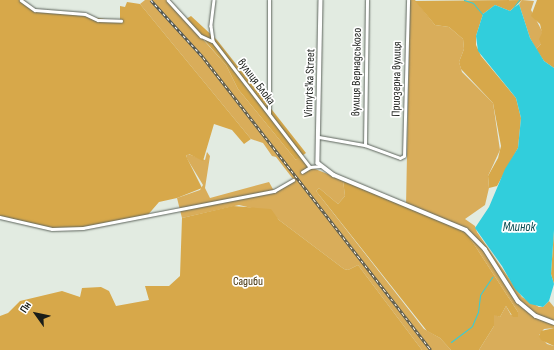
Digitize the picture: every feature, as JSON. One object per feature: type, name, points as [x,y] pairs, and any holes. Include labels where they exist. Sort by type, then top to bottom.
[{"type":"street","points":[[21,0],[35,10],[85,14],[98,20],[120,21]]},
{"type":"street","points":[[168,0],[201,36],[213,41]]},
{"type":"street","points":[[213,41],[211,26],[214,0]]},
{"type":"street","points":[[269,0],[269,114]]},
{"type":"street","name":"Vinnyts'ka Street","points":[[320,166],[318,161],[318,137],[321,0]]},
{"type":"street","name":"вулиця Вернадського","points":[[366,145],[367,0]]},
{"type":"street","name":"Приозерна вулиця","points":[[366,145],[403,158],[408,0]]},
{"type":"street","name":"вулиця Блока","points":[[213,41],[310,166]]},
{"type":"street","points":[[318,137],[366,145]]},
{"type":"street","points":[[302,172],[310,166],[320,166],[334,175],[466,230],[485,249],[521,304],[536,316],[554,323]]},
{"type":"street","points":[[0,217],[52,229],[83,228],[274,191],[293,180]]},
{"type":"shaded area","points":[[145,0],[168,0],[226,65],[238,89],[296,160],[301,155],[310,167],[343,180],[345,196],[338,204],[319,188],[316,191],[424,329],[440,338],[451,350],[422,350],[358,265],[348,270],[344,269],[279,220],[269,209],[260,210],[239,205],[182,218],[177,198],[200,190],[203,185],[186,157],[188,154],[205,160],[207,152],[210,156],[205,188],[210,198],[269,182],[274,191],[293,179],[276,157],[272,156],[263,143],[251,139],[140,4]]},
{"type":"shaded area","points":[[410,0],[415,0],[435,25],[449,27],[463,39],[464,49],[459,62],[462,72],[493,103],[500,150],[488,176],[489,188],[485,205],[465,219],[475,226],[477,232],[522,297],[539,307],[543,307],[549,301],[554,307],[554,328],[544,329],[539,335],[547,344],[554,346],[554,350],[479,350],[494,326],[494,314],[500,317],[506,306],[511,315],[518,312],[468,235],[406,206]]},
{"type":"shaded area","points":[[522,0],[534,1],[531,10],[543,33],[541,44],[536,49],[530,38],[519,4]]},
{"type":"green space","points":[[0,0],[21,0],[31,9],[120,21],[120,6],[125,7],[127,2],[140,4],[251,139],[244,144],[232,130],[214,124],[203,161],[189,154],[186,156],[202,188],[177,198],[159,202],[146,217],[83,228],[57,230],[0,217]]},
{"type":"green space","points":[[522,0],[510,11],[495,5],[483,14],[476,36],[476,45],[481,56],[516,98],[521,118],[518,148],[497,186],[489,188],[488,176],[498,158],[501,146],[493,103],[461,69],[459,62],[464,49],[463,39],[449,27],[435,25],[415,1]]},
{"type":"green space","points":[[537,0],[554,0],[554,68],[544,61],[536,49],[541,44],[539,39],[542,33],[540,24],[531,16]]},
{"type":"green space","points":[[191,16],[217,40],[306,153],[296,160],[238,89],[226,65],[186,19]]},
{"type":"green space","points":[[343,180],[449,224],[468,235],[518,312],[518,317],[513,317],[506,306],[500,317],[494,315],[494,326],[479,350],[451,350],[440,338],[427,331],[316,191],[319,188],[338,204],[345,196]]},
{"type":"green space","name":"Садиби","points":[[233,206],[271,209],[279,220],[344,269],[348,270],[358,265],[422,350],[0,350],[0,316],[8,313],[20,301],[62,291],[80,297],[82,288],[101,287],[109,291],[116,306],[149,300],[145,286],[169,286],[180,276],[182,218]]},
{"type":"green space","points":[[554,230],[554,284],[551,274]]},
{"type":"green space","points":[[554,328],[554,346],[541,340],[539,336],[541,331]]},
{"type":"water","name":"Млинок","points":[[519,4],[530,38],[544,61],[554,68],[554,230],[551,274],[554,284],[549,301],[543,307],[530,304],[515,289],[502,266],[475,228],[489,207],[505,169],[518,148],[521,118],[516,98],[478,51],[476,36],[483,14],[495,5],[510,11]]},
{"type":"waterway","points":[[464,0],[473,3],[483,15]]},
{"type":"waterway","points":[[510,12],[519,0]]},
{"type":"waterway","points":[[451,342],[472,326],[478,312],[480,295],[492,277]]},
{"type":"railway","points":[[151,0],[203,57],[431,350]]}]
